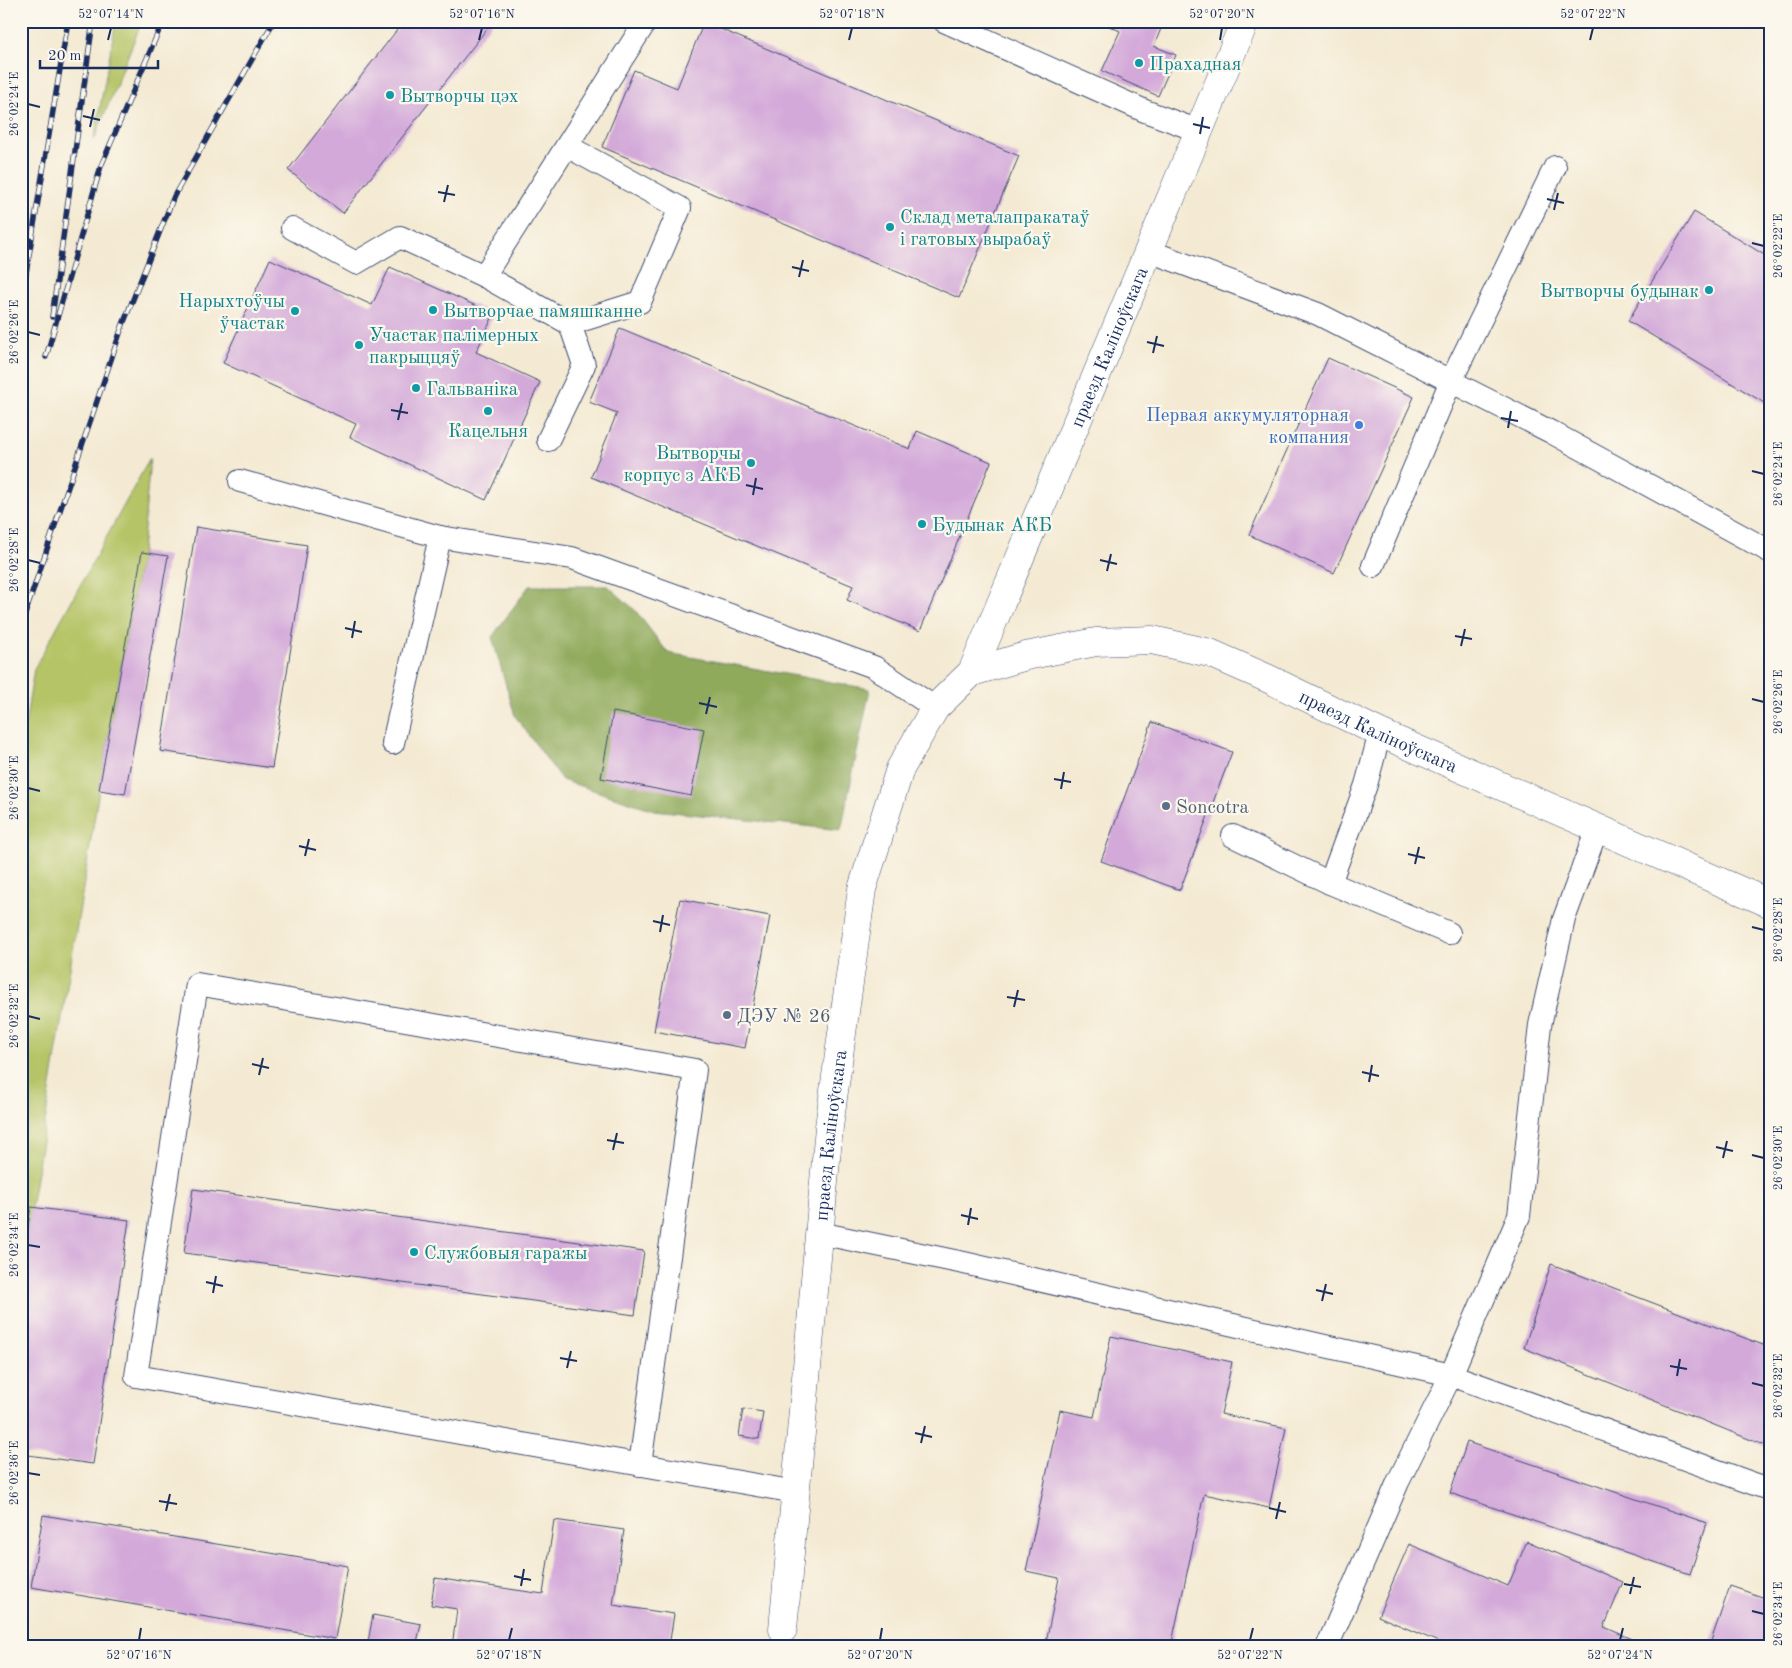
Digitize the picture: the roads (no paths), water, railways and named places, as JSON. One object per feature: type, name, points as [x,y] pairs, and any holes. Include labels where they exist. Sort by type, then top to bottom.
[{"type":"street","name":"праезд Каліноўскага","points":[[783,1628],[829,1127],[862,889],[900,769],[935,708],[972,672],[1245,21]]},
{"type":"street","name":"праезд Каліноўскага","points":[[972,672],[1026,656],[1096,642],[1152,640],[1210,653],[1269,679],[1380,733],[1771,904]]},
{"type":"lane","points":[[484,276],[646,21]]},
{"type":"lane","points":[[944,21],[1145,111],[1199,131]]},
{"type":"lane","points":[[567,146],[680,208],[640,302],[570,324]]},
{"type":"lane","points":[[1372,566],[1450,382],[1555,167]]},
{"type":"lane","points":[[292,228],[356,263],[400,237],[484,276],[570,324],[584,365],[548,440]]},
{"type":"lane","points":[[1149,251],[1318,314],[1551,432],[1771,552]]},
{"type":"lane","points":[[240,481],[440,537],[572,558],[874,667],[935,708]]},
{"type":"lane","points":[[393,743],[440,537]]},
{"type":"lane","points":[[1330,883],[1366,785],[1380,733]]},
{"type":"lane","points":[[1327,1647],[1398,1482],[1451,1375],[1519,1216],[1540,1026],[1564,919],[1597,829]]},
{"type":"lane","points":[[1232,836],[1330,883],[1449,933]]},
{"type":"lane","points":[[640,1465],[695,1070],[197,984],[136,1376],[640,1465],[796,1492]]},
{"type":"lane","points":[[819,1233],[964,1263],[1451,1375],[1771,1490]]},
{"type":"railway","points":[[21,303],[68,21]]},
{"type":"railway","points":[[52,317],[93,21]]},
{"type":"railway","points":[[46,357],[101,166],[163,21]]},
{"type":"railway","points":[[21,626],[122,327],[174,196],[274,21]]},
{"type":"place","name":"Прахадная","points":[[1139,63]]},
{"type":"place","name":"Вытворчы цэх","points":[[390,95]]},
{"type":"place","name":"Склад металапракатаў і гатовых вырабаў","points":[[890,227]]},
{"type":"place","name":"Вытворчы будынак","points":[[1709,290]]},
{"type":"place","name":"Вытворчае памяшканне","points":[[433,310]]},
{"type":"place","name":"Нарыхтоўчы ўчастак","points":[[295,311]]},
{"type":"place","name":"Участак палімерных пакрыццяў","points":[[359,345]]},
{"type":"place","name":"Гальваніка","points":[[416,388]]},
{"type":"place","name":"Кацельня","points":[[488,411]]},
{"type":"place","name":"Первая аккумуляторная компания","points":[[1359,425]]},
{"type":"place","name":"Вытворчы корпус з АКБ","points":[[751,463]]},
{"type":"place","name":"Будынак АКБ","points":[[922,524]]},
{"type":"place","name":"Soncotra","points":[[1166,806]]},
{"type":"place","name":"ДЭУ № 26","points":[[727,1015]]},
{"type":"place","name":"Службовыя гаражы","points":[[414,1252]]}]
